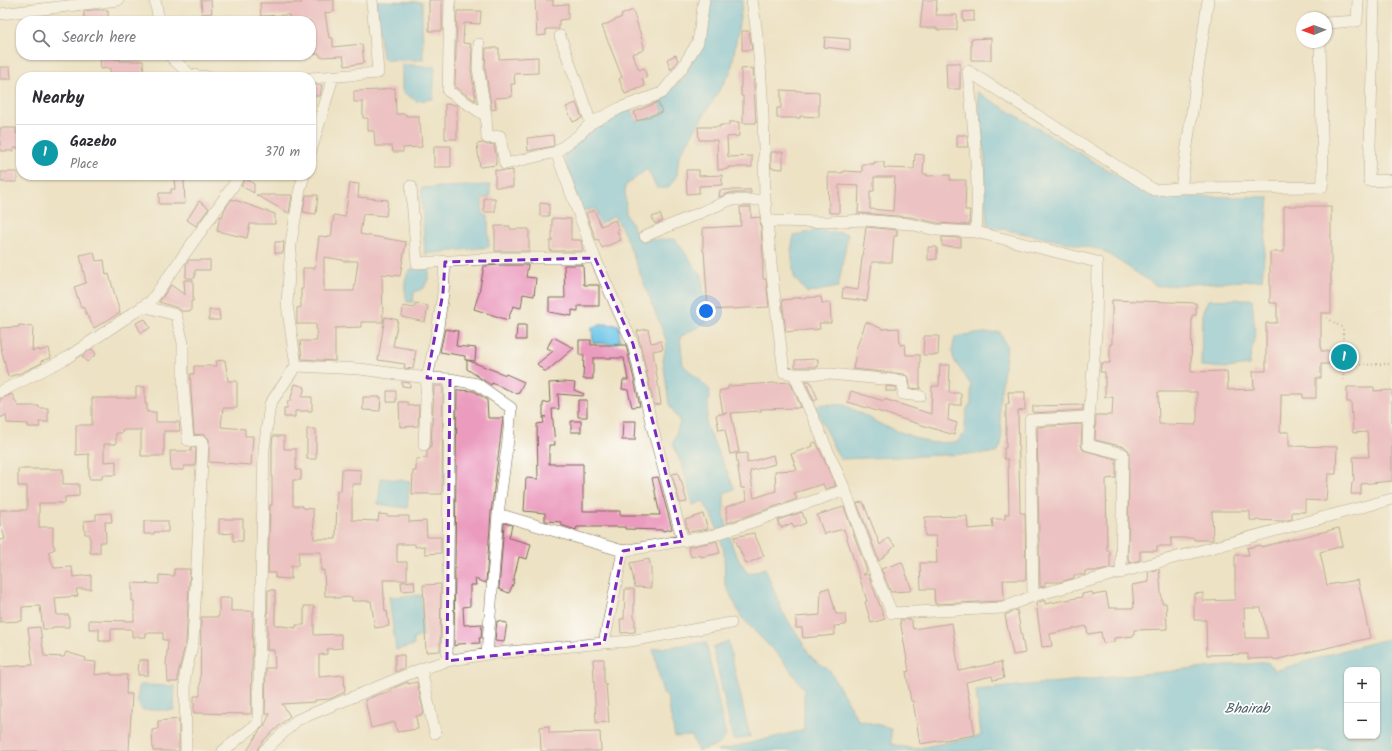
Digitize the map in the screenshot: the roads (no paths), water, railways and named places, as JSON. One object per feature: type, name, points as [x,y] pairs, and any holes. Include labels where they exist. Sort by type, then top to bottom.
[{"type":"street","points":[[0,14],[118,0]]},
{"type":"street","points":[[155,0],[159,16]]},
{"type":"street","points":[[316,78],[378,73],[372,0]]},
{"type":"street","points":[[450,0],[448,91],[486,116]]},
{"type":"street","points":[[479,44],[478,68],[488,138],[500,136],[505,164],[556,152],[591,123],[620,108],[662,93],[682,68],[698,42],[704,0]]},
{"type":"street","points":[[752,0],[762,95],[766,221],[784,372],[794,374],[830,374],[902,381],[903,394],[920,396]]},
{"type":"street","points":[[1181,188],[1208,0]]},
{"type":"street","points":[[1332,23],[1357,21],[1358,0]]},
{"type":"street","points":[[1374,0],[1369,180],[1392,180]]},
{"type":"street","points":[[560,36],[591,123]]},
{"type":"street","points":[[976,232],[978,205],[977,176],[968,72],[1154,190],[1181,188],[1322,187],[1320,48]]},
{"type":"street","points":[[174,60],[187,72]]},
{"type":"street","points":[[316,134],[333,77]]},
{"type":"street","points":[[556,152],[594,258],[633,344],[652,426],[683,541]]},
{"type":"street","points":[[0,392],[65,359],[151,301],[236,180]]},
{"type":"street","points":[[223,751],[258,722],[264,449],[270,404],[296,366],[287,304],[291,243],[303,180]]},
{"type":"street","points":[[411,186],[417,264],[502,258],[594,258]]},
{"type":"street","points":[[645,236],[730,200],[765,200]]},
{"type":"street","points":[[766,221],[878,221],[909,224],[936,230],[976,232],[1097,262],[1096,333],[1088,445],[1123,454],[1121,573]]},
{"type":"street","points":[[424,445],[427,378],[437,333],[443,293],[445,262]]},
{"type":"street","points":[[143,306],[176,315],[183,343],[183,382],[188,440],[203,442],[193,642],[185,675],[186,751]]},
{"type":"street","points":[[296,366],[360,369],[427,378],[450,379],[477,384],[511,408],[498,514],[487,654]]},
{"type":"street","points":[[794,374],[845,490],[878,580],[892,613],[1003,608],[1033,596],[1392,499]]},
{"type":"street","points":[[447,661],[450,379]]},
{"type":"street","points":[[1033,596],[1030,420],[1089,417]]},
{"type":"street","points":[[498,514],[623,551],[714,535],[845,490]]},
{"type":"street","points":[[604,643],[623,551]]},
{"type":"street","points":[[264,751],[297,720],[421,669],[447,661],[487,654],[630,641],[731,623]]},
{"type":"street","points":[[421,669],[434,733]]},
{"type":"water","name":"Bhairab","points":[[708,0],[743,0],[731,71],[679,156],[677,175],[668,188],[657,188],[647,169],[625,186],[626,214],[640,240],[675,239],[702,276],[707,322],[680,337],[683,365],[710,390],[706,426],[735,489],[724,493],[724,517],[734,551],[748,574],[765,568],[782,611],[812,658],[830,671],[858,720],[891,728],[891,744],[913,749],[981,736],[976,690],[1268,662],[1274,671],[1348,649],[1392,638],[1392,751],[717,751],[804,730],[804,689],[782,659],[741,617],[725,583],[724,552],[715,522],[703,501],[693,505],[684,470],[673,444],[680,422],[669,404],[663,360],[667,342],[625,235],[615,216],[598,225],[594,216],[597,215],[595,208],[582,212],[563,153],[587,134],[630,107],[637,122],[664,113],[658,99],[682,80],[705,37]]},
{"type":"water","points":[[376,1],[422,2],[423,60],[387,60],[382,56]]},
{"type":"water","points":[[402,64],[435,67],[433,99],[416,101],[402,91]]},
{"type":"water","points":[[977,92],[1151,196],[1269,197],[1262,280],[1157,286],[1102,250],[988,226],[985,205],[985,158]]},
{"type":"water","points":[[490,185],[490,197],[482,198],[482,214],[488,216],[489,247],[425,254],[421,188]]},
{"type":"water","points":[[817,230],[848,234],[838,287],[807,293],[794,277],[791,250],[794,236]]},
{"type":"water","points":[[411,269],[430,269],[424,288],[414,292],[413,302],[407,302],[405,280]]},
{"type":"water","points":[[1252,299],[1255,333],[1249,365],[1226,368],[1201,366],[1202,314],[1208,300]]},
{"type":"water","points":[[604,324],[619,325],[620,341],[614,344],[593,343],[592,327]]},
{"type":"water","points":[[1000,332],[1007,347],[999,406],[1002,431],[1001,445],[997,453],[841,459],[835,450],[815,407],[820,404],[845,405],[884,426],[930,443],[957,442],[964,434],[967,409],[971,403],[971,385],[954,360],[952,351],[955,337],[971,334]]},
{"type":"water","points":[[381,478],[410,481],[407,508],[378,504]]},
{"type":"water","points":[[421,595],[423,636],[413,639],[414,645],[396,650],[389,597]]},
{"type":"water","points":[[728,641],[750,737],[733,740],[713,647]]},
{"type":"water","points":[[706,642],[726,737],[718,745],[698,751],[692,736],[675,737],[667,696],[663,694],[653,649]]},
{"type":"water","points":[[139,685],[175,686],[174,710],[142,710],[137,701]]},
{"type":"place","name":"Gazebo","points":[[1344,357]]}]
